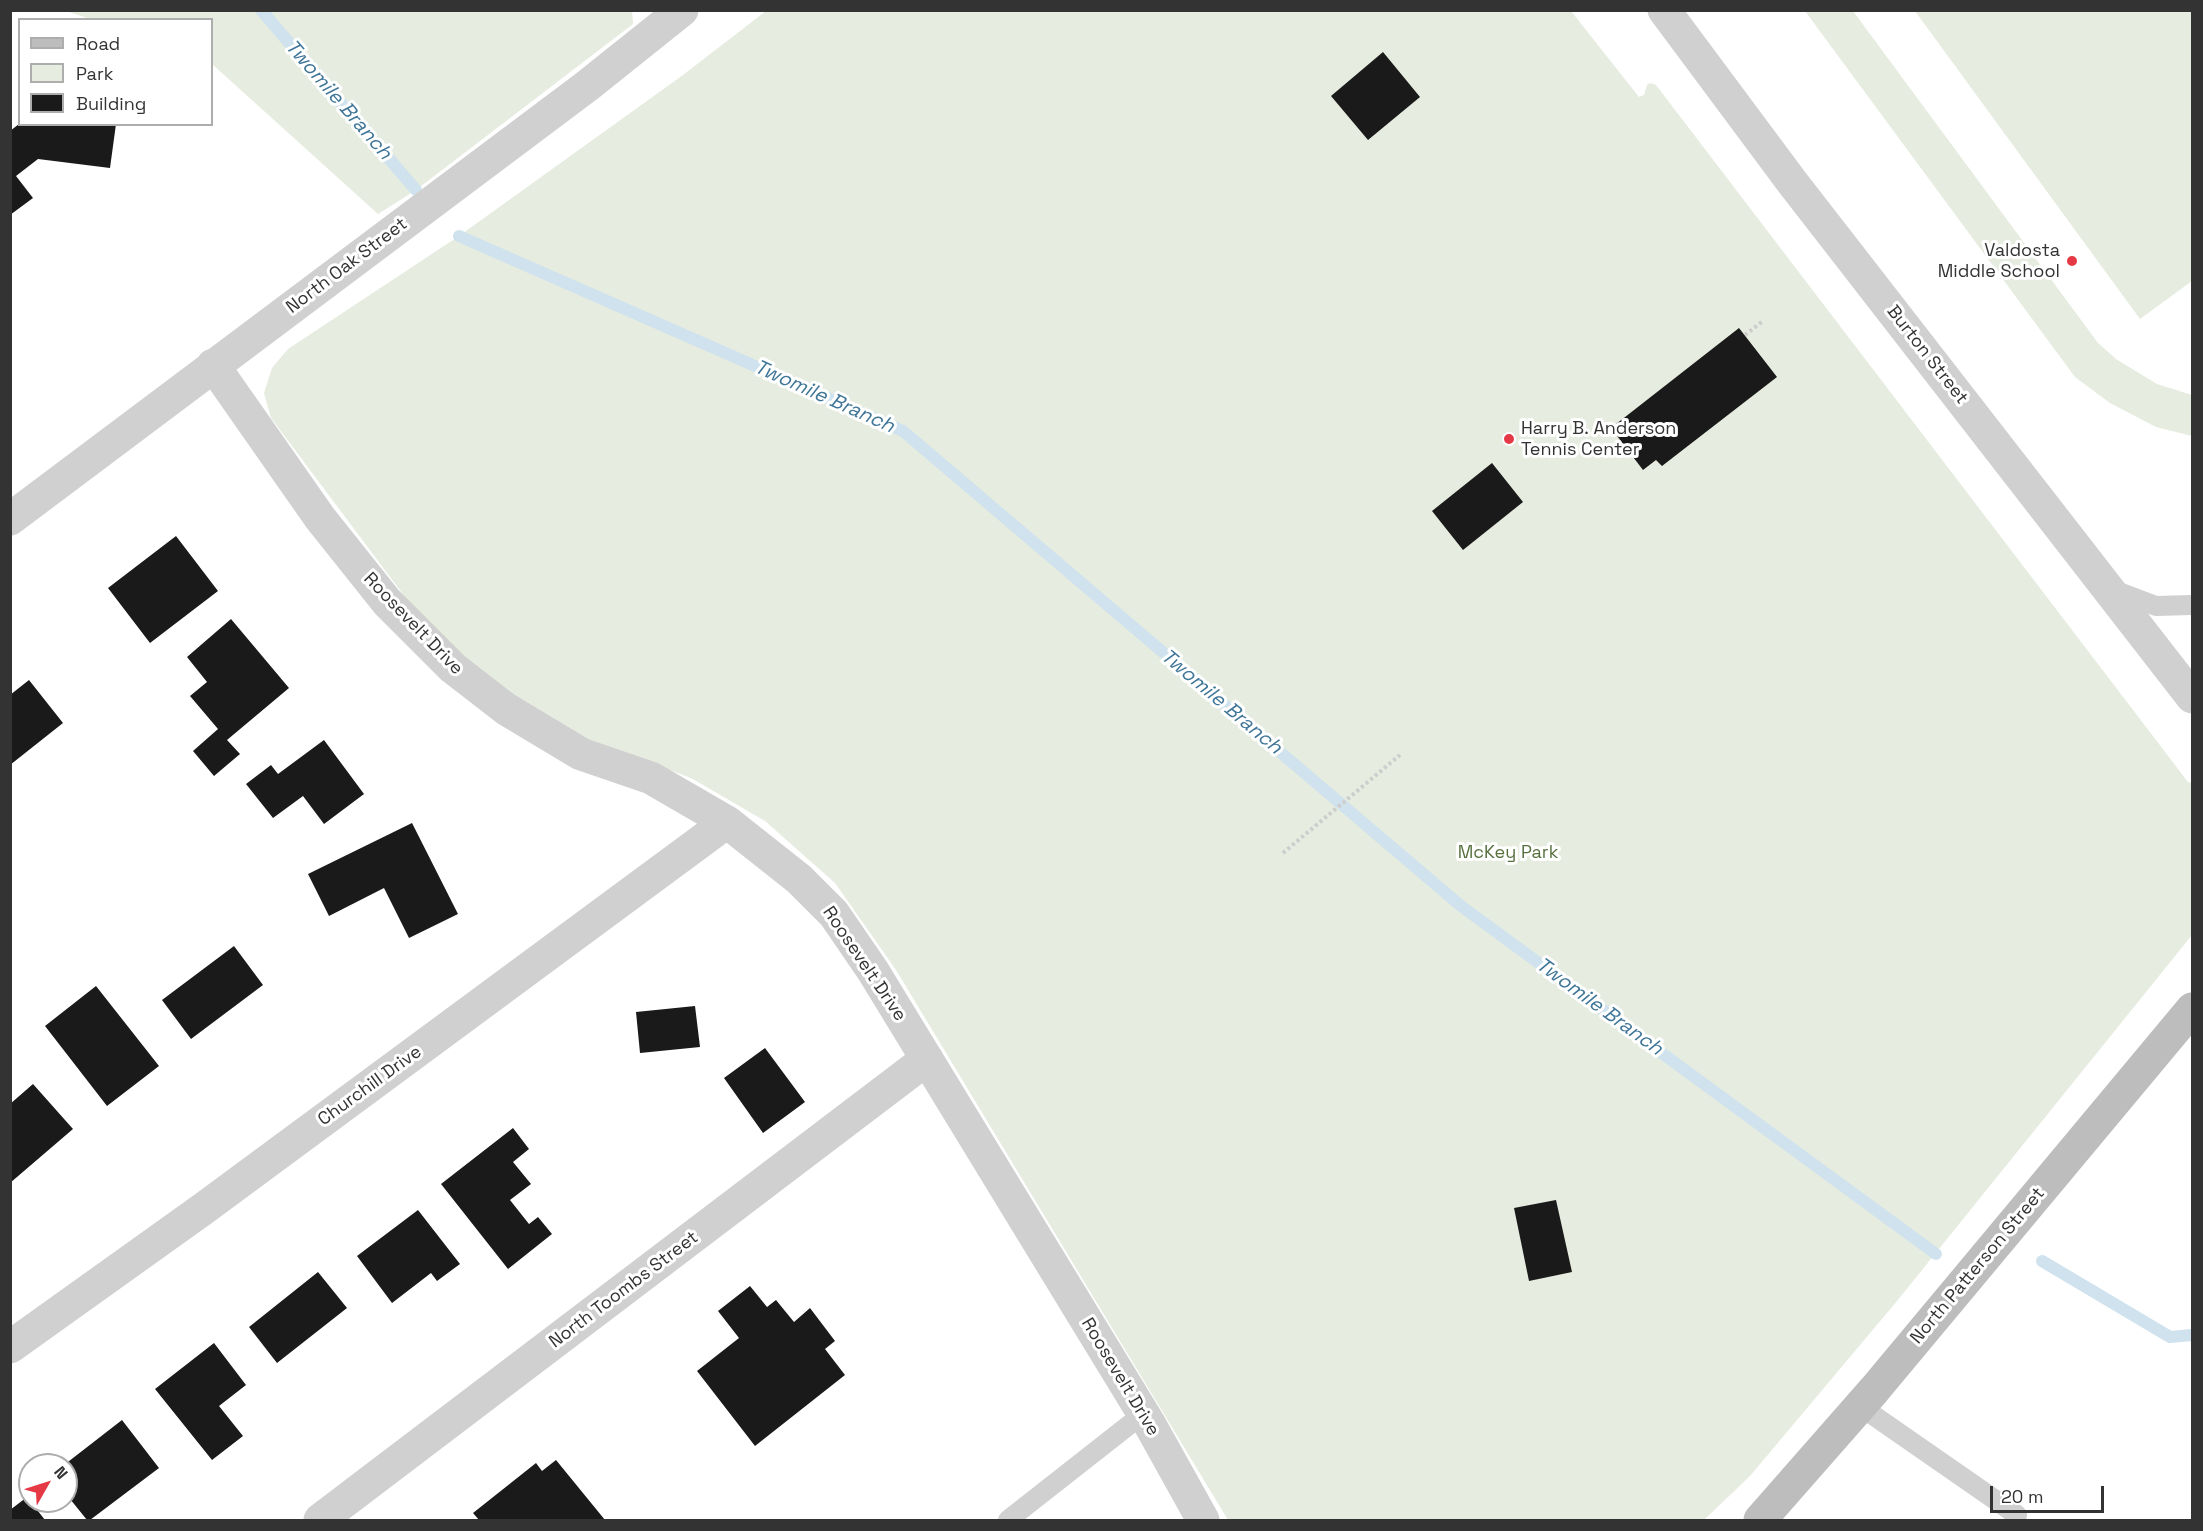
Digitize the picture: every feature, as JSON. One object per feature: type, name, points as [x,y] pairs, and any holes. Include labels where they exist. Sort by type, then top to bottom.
[{"type":"main road","name":"North Patterson Street","points":[[1760,1521],[1860,1406],[2193,1009]]},
{"type":"street","name":"North Oak Street","points":[[10,519],[587,86],[682,10]]},
{"type":"street","name":"Burton Street","points":[[1664,10],[1792,182],[2191,693]]},
{"type":"street","name":"Roosevelt Drive","points":[[213,365],[320,518],[387,602],[453,668],[506,709],[581,753],[651,778],[727,822],[799,879],[834,915],[873,971],[927,1059],[1143,1414],[1203,1521]]},
{"type":"street","name":"Churchill Drive","points":[[10,1347],[203,1209],[727,822]]},
{"type":"street","name":"North Toombs Street","points":[[320,1521],[927,1059]]},
{"type":"lane","points":[[2107,587],[2156,606],[2193,605]]},
{"type":"lane","points":[[1860,1406],[2018,1519]]},
{"type":"lane","points":[[1008,1521],[1143,1414]]},
{"type":"path","points":[[1745,335],[1763,321]]},
{"type":"path","points":[[1283,853],[1400,754]]},
{"type":"green space","points":[[632,10],[633,24],[416,190],[378,214],[213,65],[213,18],[87,18],[66,11]]},
{"type":"green space","name":"McKey Park","points":[[766,11],[1571,11],[1639,97],[1644,95],[1647,85],[1650,83],[1656,85],[2188,782],[2192,783],[2192,935],[1897,1301],[1750,1476],[1704,1520],[1228,1520],[896,970],[835,883],[765,821],[691,778],[574,735],[474,673],[414,609],[271,418],[264,393],[272,368],[288,349],[459,236],[683,75]]},
{"type":"green space","points":[[1805,11],[1853,11],[2098,343],[2116,359],[2157,384],[2192,395],[2192,436],[2156,427],[2110,403],[2075,377]]},
{"type":"green space","points":[[1915,11],[2192,11],[2192,281],[2140,319]]},
{"type":"building","points":[[1383,52],[1420,97],[1368,140],[1331,96]]},
{"type":"building","points":[[18,125],[116,126],[110,168],[38,159],[16,176],[33,198],[10,215],[10,131]]},
{"type":"building","points":[[1739,328],[1777,377],[1662,466],[1656,460],[1643,470],[1611,428]]},
{"type":"building","points":[[1492,463],[1523,502],[1463,550],[1432,511]]},
{"type":"building","points":[[176,536],[218,591],[150,643],[108,588]]},
{"type":"building","points":[[231,619],[289,688],[227,740],[240,754],[214,776],[193,751],[218,729],[190,696],[207,682],[187,657]]},
{"type":"building","points":[[29,680],[63,723],[10,765],[10,695]]},
{"type":"building","points":[[324,740],[364,794],[324,824],[303,796],[273,818],[246,784],[271,765],[278,774]]},
{"type":"building","points":[[412,823],[458,914],[409,938],[384,888],[329,916],[308,874]]},
{"type":"building","points":[[234,946],[263,985],[191,1039],[162,1000]]},
{"type":"building","points":[[96,986],[159,1066],[107,1106],[45,1026]]},
{"type":"building","points":[[695,1006],[700,1047],[640,1053],[636,1012]]},
{"type":"building","points":[[765,1048],[805,1102],[763,1133],[724,1078]]},
{"type":"building","points":[[33,1084],[73,1129],[10,1183],[10,1104]]},
{"type":"building","points":[[513,1128],[529,1149],[513,1162],[531,1184],[510,1200],[529,1224],[538,1217],[552,1234],[508,1269],[441,1184]]},
{"type":"building","points":[[1556,1200],[1572,1272],[1529,1281],[1514,1208]]},
{"type":"building","points":[[418,1210],[460,1264],[437,1281],[431,1273],[392,1303],[357,1256]]},
{"type":"building","points":[[318,1272],[347,1308],[277,1363],[249,1327]]},
{"type":"building","points":[[750,1286],[767,1307],[776,1300],[794,1322],[810,1308],[835,1341],[825,1349],[845,1375],[755,1446],[697,1371],[739,1338],[718,1311]]},
{"type":"building","points":[[214,1343],[246,1385],[219,1406],[243,1436],[212,1460],[155,1389]]},
{"type":"building","points":[[122,1420],[159,1468],[87,1520],[78,1509],[78,1454]]},
{"type":"building","points":[[556,1460],[605,1520],[479,1520],[473,1513],[536,1463],[542,1471]]},
{"type":"building","points":[[18,1504],[18,1513],[40,1513],[45,1520],[10,1520],[10,1510]]},
{"type":"waterway","name":"Twomile Branch","points":[[261,10],[416,190]]},
{"type":"waterway","name":"Twomile Branch","points":[[459,236],[903,431],[1461,906],[1936,1254]]},
{"type":"waterway","points":[[2042,1261],[2170,1337],[2192,1335]]},
{"type":"place","name":"Valdosta Middle School","points":[[2072,261]]},
{"type":"place","name":"Harry B. Anderson Tennis Center","points":[[1509,439]]}]
